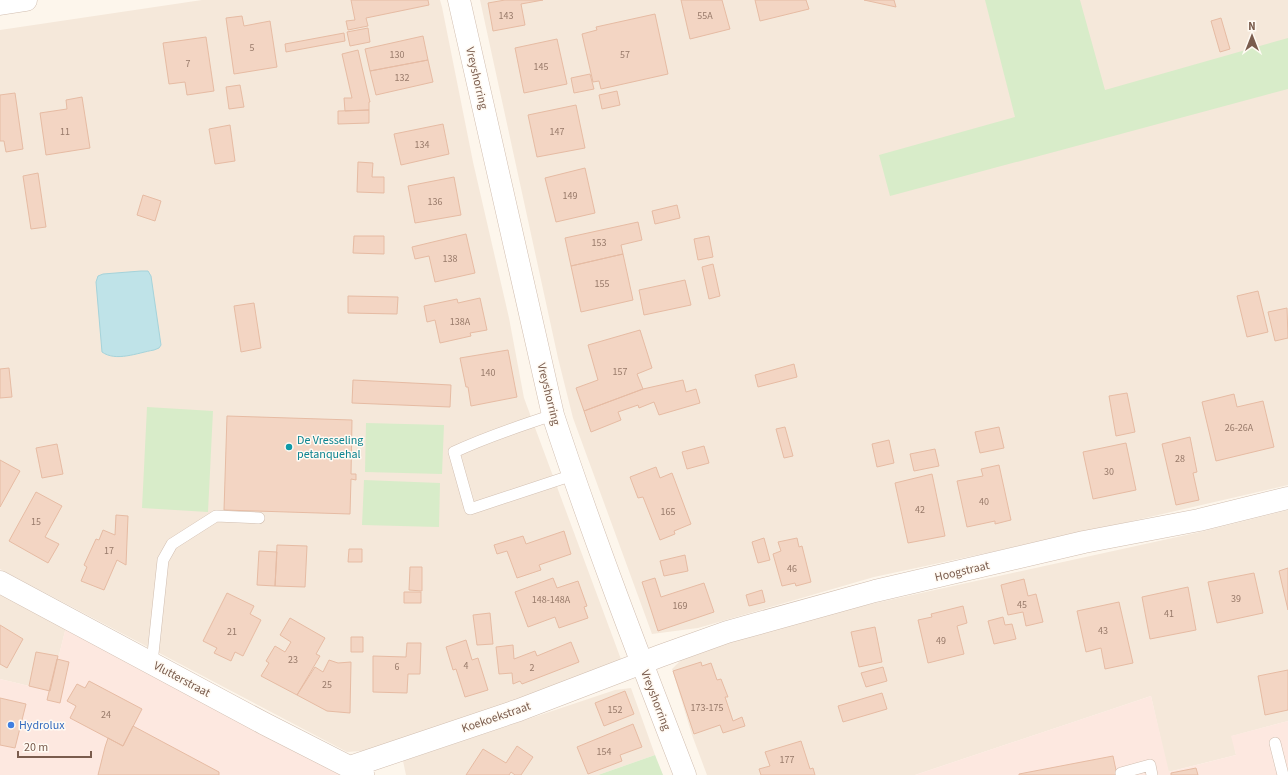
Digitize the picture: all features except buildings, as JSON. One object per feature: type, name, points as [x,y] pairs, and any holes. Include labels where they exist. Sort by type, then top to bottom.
[{"type":"street","points":[[0,4],[26,0]]},
{"type":"street","name":"Vreyshorring","points":[[459,0],[554,415],[573,475],[685,775]]},
{"type":"street","name":"Hoogstraat","points":[[642,663],[727,632],[875,591],[1084,542],[1199,520],[1288,498]]},
{"type":"street","name":"Vlutterstraat","points":[[0,582],[152,662],[265,724],[358,771]]},
{"type":"street","name":"Koekoekstraat","points":[[358,771],[642,663]]},
{"type":"lane","points":[[554,415],[520,425],[479,440],[454,452],[470,509],[573,475]]},
{"type":"lane","points":[[152,662],[164,560],[172,544],[216,516],[258,518]]},
{"type":"lane","points":[[1275,743],[1283,775]]},
{"type":"lane","points":[[1121,773],[1150,766],[1152,775]]},
{"type":"shaded area","points":[[202,0],[440,0],[473,162],[509,318],[524,398],[622,662],[375,750],[347,752],[0,569],[0,30]]},
{"type":"shaded area","points":[[480,0],[1288,0],[1288,485],[1089,531],[874,577],[698,628],[652,634],[573,418],[558,358]]},
{"type":"shaded area","points":[[1288,510],[1288,721],[1232,736],[1236,755],[1168,772],[1151,696],[915,775],[707,775],[692,735],[672,669],[683,658],[728,643],[839,611],[1200,532]]},
{"type":"shaded area","points":[[0,592],[66,627],[50,691],[0,679]]},
{"type":"shaded area","points":[[66,627],[347,775],[0,775],[0,679],[50,691]]},
{"type":"shaded area","points":[[631,688],[655,755],[598,775],[406,775],[403,761],[615,690]]},
{"type":"shaded area","points":[[1151,696],[1169,772],[1236,755],[1231,736],[1288,721],[1288,775],[915,775]]},
{"type":"green space","points":[[985,0],[1080,0],[1105,90],[1288,38],[1288,89],[890,196],[879,155],[1015,117]]},
{"type":"green space","points":[[147,407],[213,411],[208,512],[142,508]]},
{"type":"green space","points":[[366,423],[444,425],[442,474],[365,472]]},
{"type":"green space","points":[[364,480],[440,483],[439,527],[362,525]]},
{"type":"green space","points":[[655,755],[663,775],[598,775]]},
{"type":"water","points":[[148,271],[151,276],[161,345],[159,348],[154,350],[127,356],[120,357],[108,355],[102,352],[96,282],[98,276],[103,274]]},
{"type":"place","name":"De Vresseling petanquehal","points":[[289,447]]},
{"type":"place","name":"Hydrolux","points":[[11,725]]}]
